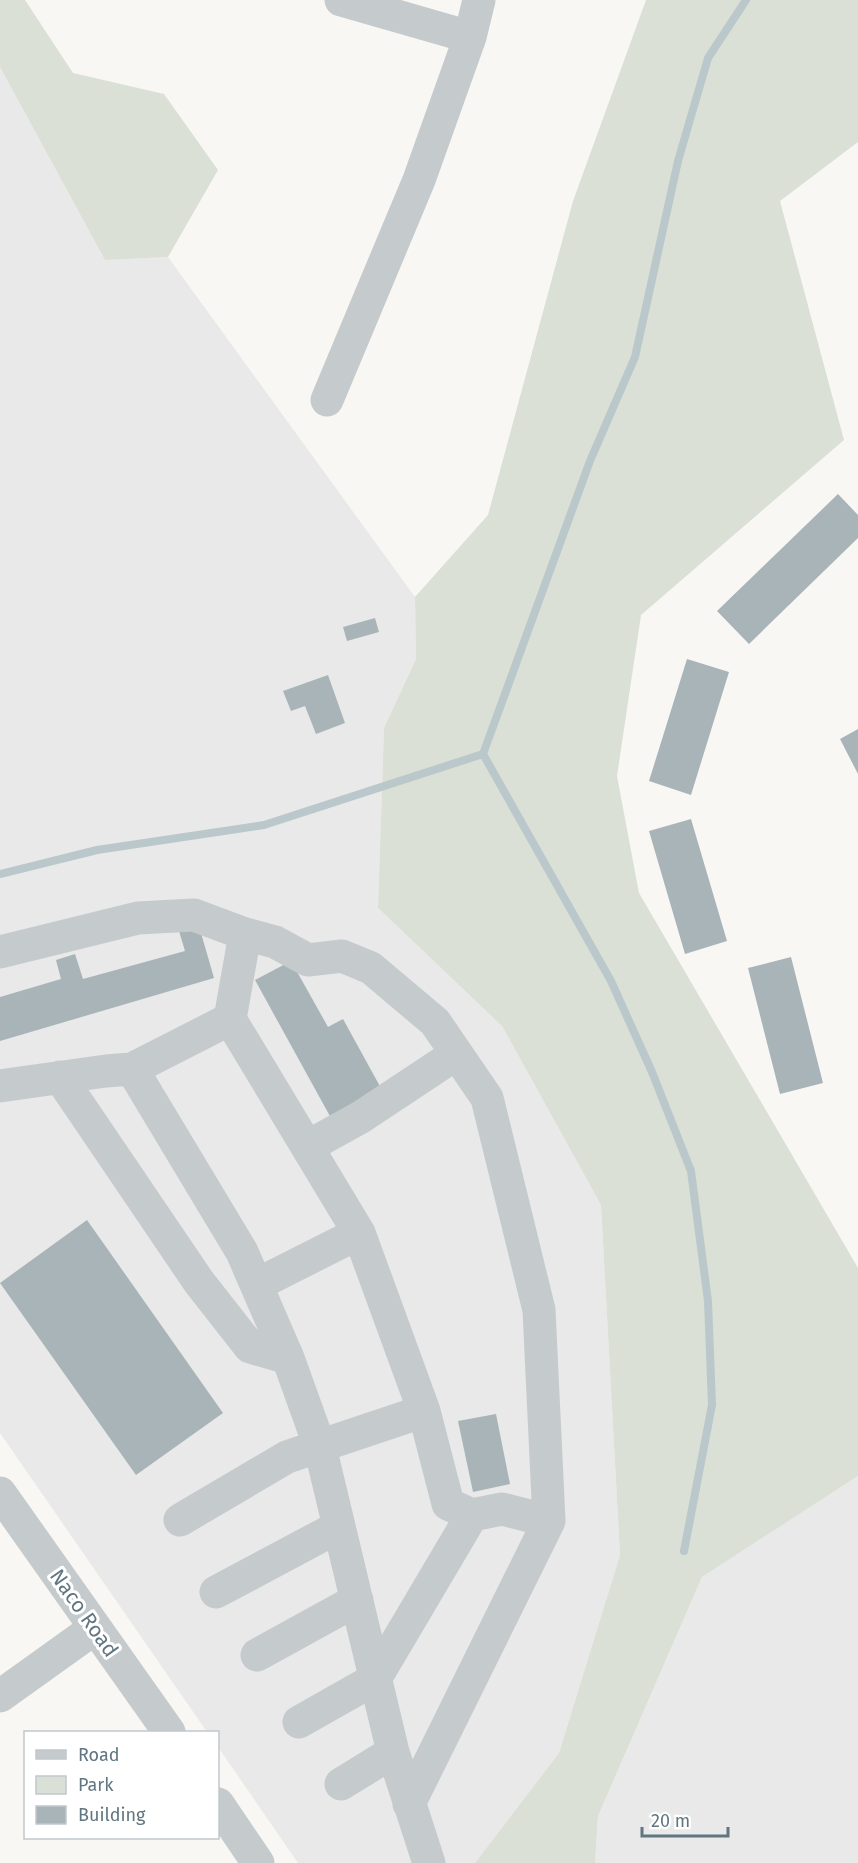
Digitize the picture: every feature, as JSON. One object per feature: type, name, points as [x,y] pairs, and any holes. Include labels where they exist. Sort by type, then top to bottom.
[{"type":"street","points":[[341,0],[470,37]]},
{"type":"street","points":[[327,400],[418,180],[470,37],[479,0]]},
{"type":"street","points":[[0,952],[138,918],[194,915],[245,934],[275,942],[308,960],[342,956],[371,968],[435,1022],[487,1098],[539,1310],[549,1521],[409,1804]]},
{"type":"street","points":[[245,934],[230,1019],[359,1233],[424,1411],[448,1504],[472,1515],[502,1509],[549,1521]]},
{"type":"street","points":[[0,1086],[132,1070],[230,1019]]},
{"type":"street","points":[[307,1147],[361,1117],[456,1054]]},
{"type":"street","points":[[132,1070],[242,1252],[258,1284],[288,1358],[320,1447],[393,1752],[429,1863]]},
{"type":"street","points":[[60,1077],[199,1282],[250,1347],[288,1358]]},
{"type":"street","points":[[258,1284],[359,1233]]},
{"type":"street","points":[[180,1520],[287,1457],[424,1411]]},
{"type":"street","name":"Naco Road","points":[[0,1493],[168,1731]]},
{"type":"street","points":[[299,1722],[375,1678],[472,1515]]},
{"type":"street","points":[[216,1592],[338,1527]]},
{"type":"street","points":[[257,1655],[357,1600]]},
{"type":"street","points":[[0,1696],[95,1628]]},
{"type":"street","points":[[341,1784],[393,1752]]},
{"type":"street","points":[[219,1805],[258,1863]]},
{"type":"shaded area","points":[[0,67],[105,260],[168,257],[415,597],[416,659],[384,728],[378,908],[502,1026],[601,1205],[620,1555],[559,1753],[475,1863],[298,1863],[219,1748],[219,1731],[206,1731],[0,1433]]},
{"type":"shaded area","points":[[858,1476],[858,1863],[595,1863],[598,1816],[702,1577]]},
{"type":"green space","points":[[0,0],[25,0],[73,73],[164,94],[218,170],[168,257],[105,260],[0,67]]},
{"type":"green space","points":[[646,0],[858,0],[858,142],[780,201],[844,440],[641,615],[617,776],[639,893],[858,1268],[858,1476],[702,1577],[598,1816],[595,1863],[475,1863],[559,1753],[620,1555],[601,1205],[502,1026],[378,908],[384,728],[416,659],[415,597],[488,515],[573,201]]},
{"type":"building","points":[[838,494],[858,515],[858,538],[749,644],[717,611]]},
{"type":"building","points":[[375,618],[379,632],[347,641],[343,627]]},
{"type":"building","points":[[687,659],[729,672],[691,795],[649,781]]},
{"type":"building","points":[[328,675],[345,723],[316,734],[305,706],[291,711],[283,691]]},
{"type":"building","points":[[858,729],[858,774],[840,739]]},
{"type":"building","points":[[691,819],[727,941],[685,954],[649,831]]},
{"type":"building","points":[[199,926],[214,978],[0,1041],[0,997],[61,979],[56,960],[75,954],[83,979],[185,951],[179,931]]},
{"type":"building","points":[[791,957],[823,1083],[780,1094],[748,968]]},
{"type":"building","points":[[291,961],[328,1027],[343,1019],[382,1090],[331,1118],[255,980]]},
{"type":"building","points":[[87,1220],[223,1413],[136,1475],[0,1283]]},
{"type":"building","points":[[496,1414],[510,1484],[473,1492],[458,1421]]},
{"type":"waterway","points":[[684,1551],[712,1405],[708,1301],[691,1171],[652,1072],[611,981],[483,754],[590,461],[635,357],[678,161],[708,58],[746,0]]},
{"type":"waterway","points":[[0,874],[97,850],[264,825],[483,754]]}]
